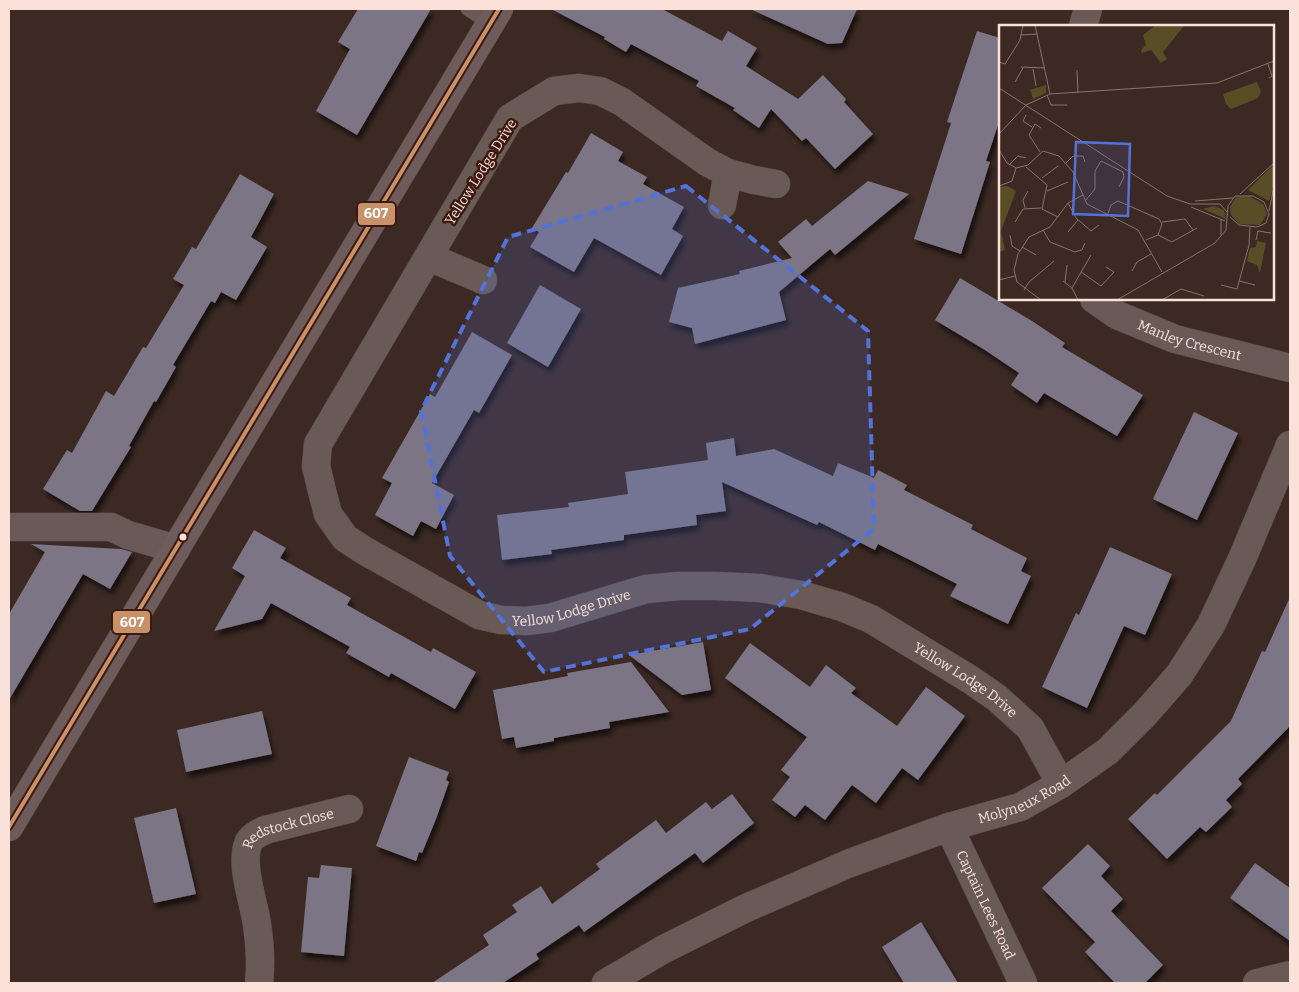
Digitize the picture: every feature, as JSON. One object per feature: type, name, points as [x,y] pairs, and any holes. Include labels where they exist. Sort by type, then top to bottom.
[{"type":"main road","points":[[9,828],[495,16]]},
{"type":"street","points":[[1083,25],[1088,9]]},
{"type":"street","name":"Yellow Lodge Drive","points":[[776,184],[728,173],[707,162],[622,102],[600,92],[579,88],[554,91],[510,118],[318,444],[316,466],[328,514],[345,538],[365,551],[479,616],[501,620],[526,621],[550,618],[646,590],[679,586],[760,588],[801,595],[842,607],[871,619],[900,635],[997,698],[1030,728],[1060,784]]},
{"type":"street","points":[[722,206],[728,173]]},
{"type":"street","points":[[428,258],[483,280]]},
{"type":"street","name":"Manley Crescent","points":[[1095,300],[1117,315],[1175,339],[1290,368]]},
{"type":"street","name":"Molyneux Road","points":[[606,983],[664,949],[744,909],[850,863],[949,827],[1020,807],[1060,784],[1108,751],[1145,714],[1179,675],[1211,625],[1242,559],[1290,445]]},
{"type":"street","points":[[9,527],[111,527],[128,535],[176,549]]},
{"type":"street","name":"Redstock Close","points":[[259,983],[261,966],[258,926],[246,863],[248,842],[257,834],[266,830],[349,809]]},
{"type":"street","name":"Captain Lees Road","points":[[949,827],[1023,983]]},
{"type":"street","points":[[1257,983],[1290,975]]},
{"type":"lane","points":[[468,9],[495,16]]},
{"type":"highlighted area","points":[[686,186],[868,331],[874,529],[750,629],[544,672],[450,556],[421,411],[508,237]]},
{"type":"building","points":[[358,9],[431,9],[357,135],[316,111],[350,49],[338,42]]},
{"type":"building","points":[[551,9],[662,9],[722,41],[728,31],[757,48],[746,66],[798,99],[823,75],[846,99],[844,102],[873,134],[835,169],[806,138],[802,141],[771,109],[759,128],[733,110],[735,108],[696,86],[699,81],[631,44],[626,52],[604,39],[605,37]]},
{"type":"building","points":[[750,9],[857,9],[842,43],[828,44]]},
{"type":"building","points":[[977,31],[999,38],[999,122],[986,161],[990,162],[961,254],[914,239],[951,123],[947,122]]},
{"type":"building","points":[[591,133],[623,152],[618,161],[647,177],[643,184],[684,207],[672,229],[683,236],[661,275],[594,238],[574,272],[530,247],[539,232],[532,228],[566,172],[568,173]]},
{"type":"building","points":[[240,174],[274,194],[251,237],[267,247],[236,300],[221,292],[215,303],[211,301],[173,365],[176,367],[156,402],[154,401],[129,446],[131,447],[92,511],[80,511],[43,489],[67,450],[72,453],[106,391],[114,396],[143,347],[146,348],[184,285],[173,279],[192,247],[196,249]]},
{"type":"building","points":[[868,181],[909,194],[835,255],[830,249],[779,292],[786,320],[695,344],[692,328],[669,322],[678,288],[740,274],[739,271],[792,258],[778,242],[806,219],[812,226]]},
{"type":"building","points":[[960,278],[1065,343],[1062,347],[1143,395],[1117,436],[1044,393],[1037,403],[1011,385],[1019,373],[935,320]]},
{"type":"building","points":[[540,285],[581,309],[548,367],[507,343]]},
{"type":"building","points":[[472,332],[512,355],[479,413],[474,410],[432,483],[454,495],[436,529],[421,521],[413,536],[375,515],[392,483],[382,478],[430,394],[435,397]]},
{"type":"building","points":[[1194,412],[1238,433],[1197,520],[1153,499]]},
{"type":"building","points":[[734,438],[736,456],[774,449],[833,476],[838,463],[874,478],[878,470],[907,485],[904,490],[973,525],[971,529],[1027,558],[1021,571],[1031,576],[1008,624],[950,596],[957,584],[878,544],[875,550],[819,522],[817,525],[722,482],[726,511],[696,515],[697,525],[624,535],[624,540],[551,550],[552,554],[502,560],[497,515],[569,507],[568,503],[628,494],[625,472],[708,460],[706,443]]},
{"type":"building","points":[[254,530],[286,548],[280,558],[351,598],[347,605],[431,652],[433,648],[476,672],[455,709],[391,673],[389,677],[346,653],[350,647],[271,603],[262,619],[214,631],[245,576],[232,568]]},
{"type":"building","points":[[31,544],[121,549],[132,552],[110,589],[83,574],[9,700],[9,614],[45,552]]},
{"type":"building","points":[[1110,547],[1172,574],[1145,635],[1124,626],[1087,708],[1042,687],[1076,613],[1079,615]]},
{"type":"building","points":[[1290,597],[1290,726],[1238,779],[1242,784],[1226,800],[1232,807],[1206,832],[1200,827],[1167,859],[1128,819],[1155,793],[1157,795],[1231,721],[1262,651],[1265,652]]},
{"type":"building","points":[[703,642],[711,690],[682,695],[629,655]]},
{"type":"building","points":[[750,643],[810,687],[826,665],[856,688],[851,693],[897,726],[926,687],[965,716],[918,780],[902,768],[876,803],[852,785],[825,820],[805,805],[795,817],[772,800],[790,777],[781,770],[807,737],[725,678]]},
{"type":"building","points":[[631,662],[669,712],[609,722],[610,728],[554,738],[554,741],[516,748],[514,737],[502,739],[493,690],[568,676],[567,673]]},
{"type":"building","points":[[262,711],[272,754],[186,772],[177,730]]},
{"type":"building","points":[[409,757],[449,772],[446,780],[449,782],[436,819],[422,853],[419,852],[416,861],[376,846]]},
{"type":"building","points":[[732,794],[754,823],[703,863],[695,853],[584,932],[579,925],[536,954],[539,959],[503,983],[432,983],[489,945],[483,935],[517,912],[512,905],[541,886],[552,904],[600,869],[596,864],[656,820],[666,833],[706,802],[712,809]]},
{"type":"building","points":[[176,808],[196,894],[154,903],[134,818]]},
{"type":"building","points":[[1088,844],[1110,866],[1101,876],[1123,899],[1111,911],[1163,965],[1145,983],[1115,983],[1085,952],[1095,942],[1042,888]]},
{"type":"building","points":[[1255,863],[1290,888],[1290,941],[1230,898]]},
{"type":"building","points":[[321,865],[352,868],[344,956],[301,952],[308,877],[319,878]]},
{"type":"building","points":[[921,922],[958,983],[904,983],[882,947]]},
{"type":"transit line","name":"607","points":[[9,827],[499,9]]}]
